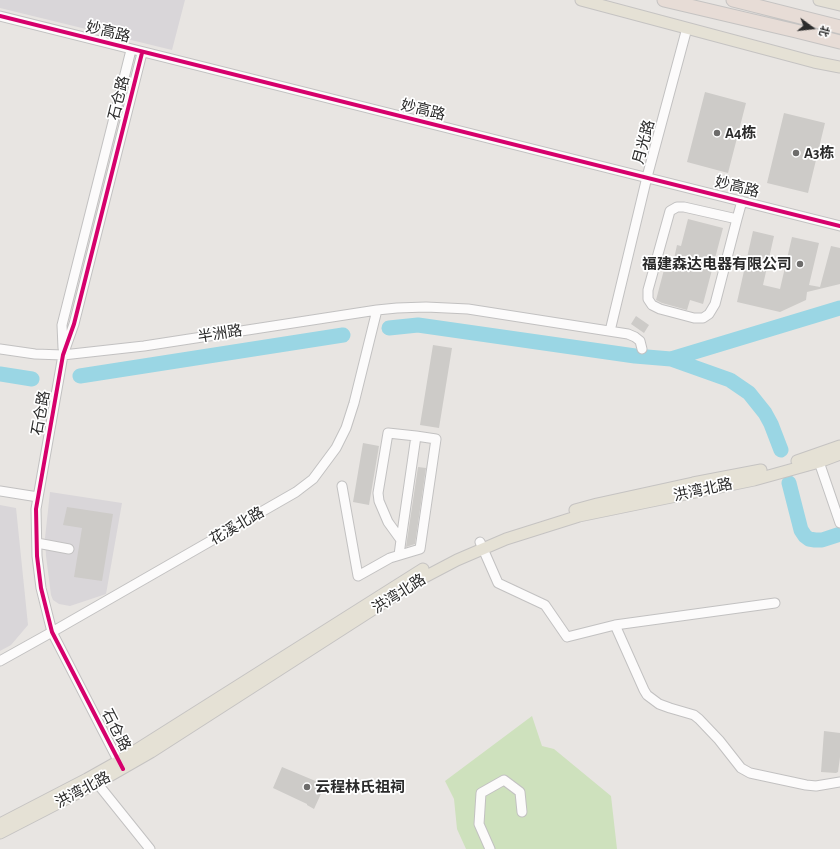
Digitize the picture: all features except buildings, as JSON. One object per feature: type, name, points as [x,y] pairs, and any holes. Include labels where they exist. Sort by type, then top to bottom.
[{"type":"highway","points":[[664,0],[840,42]]},
{"type":"highway","points":[[733,0],[840,27]]},
{"type":"main road","points":[[581,0],[814,62],[840,67]]},
{"type":"main road","points":[[819,0],[840,5]]},
{"type":"main road","name":"洪湾北路","points":[[818,459],[840,446]]},
{"type":"main road","name":"洪湾北路","points":[[0,833],[97,783],[121,765],[406,579],[439,561],[481,546],[525,526],[597,504],[693,483],[753,472],[802,460],[818,459],[840,454]]},
{"type":"main road","name":"洪湾北路","points":[[0,824],[87,779],[121,765]]},
{"type":"street","name":"妙高路","points":[[0,16],[142,53],[840,226]]},
{"type":"street","name":"月光路","points":[[610,331],[647,177],[687,28]]},
{"type":"street","name":"石仓路","points":[[63,355],[62,325],[131,50]]},
{"type":"street","name":"石仓路","points":[[121,765],[52,632],[41,588],[36,509],[63,355],[74,324],[142,53]]},
{"type":"street","points":[[737,219],[684,207],[677,207],[670,211],[648,290],[648,299],[652,305],[660,309],[694,318],[703,318],[709,314],[715,304],[742,201]]},
{"type":"street","name":"半洲路","points":[[0,349],[35,354],[63,355],[144,346],[397,308],[462,308],[610,331],[635,336],[640,341],[642,349]]},
{"type":"street","name":"花溪北路","points":[[0,660],[52,632],[296,492],[313,479],[336,448],[346,428],[354,403],[377,310]]},
{"type":"street","points":[[342,486],[358,576],[379,563],[420,549],[436,439],[388,433],[378,493],[379,502],[382,510],[401,540]]},
{"type":"street","points":[[399,555],[416,436]]},
{"type":"street","points":[[818,459],[840,523]]},
{"type":"street","points":[[0,491],[38,497]]},
{"type":"street","points":[[37,543],[69,549]]},
{"type":"street","points":[[481,546],[498,583],[545,605],[567,637],[615,625],[775,603]]},
{"type":"street","points":[[615,625],[647,695],[659,704],[694,715],[719,740],[741,768],[750,772],[806,785],[816,786],[840,782]]},
{"type":"street","points":[[490,849],[479,824],[481,793],[504,780],[520,792],[522,812]]},
{"type":"street","points":[[97,783],[150,849]]},
{"type":"shaded area","points":[[0,0],[185,0],[172,50],[0,8]]},
{"type":"shaded area","points":[[50,492],[122,503],[106,594],[70,606],[59,604],[53,600],[51,595],[45,538]]},
{"type":"shaded area","points":[[0,505],[16,508],[28,625],[11,645],[0,651]]},
{"type":"green space","points":[[532,716],[542,746],[554,749],[611,796],[617,849],[466,849],[457,829],[454,799],[445,781]]},
{"type":"waterway","points":[[389,328],[418,325],[635,356],[671,359],[840,308]]},
{"type":"waterway","points":[[80,376],[343,335]]},
{"type":"waterway","points":[[671,359],[730,380],[749,393],[765,413],[781,450]]},
{"type":"waterway","points":[[0,374],[32,379]]},
{"type":"waterway","points":[[789,483],[801,530],[805,536],[809,539],[822,540],[840,534]]},
{"type":"cycle path","points":[[0,16],[840,226]]},
{"type":"cycle path","points":[[123,769],[52,632],[41,588],[37,556],[36,509],[63,355],[74,324],[142,53]]},
{"type":"place","name":"A4栋","points":[[717,133]]},
{"type":"place","name":"A3栋","points":[[796,153]]},
{"type":"place","name":"福建森达电器有限公司","points":[[800,264]]},
{"type":"place","name":"云程林氏祖祠","points":[[307,787]]}]
